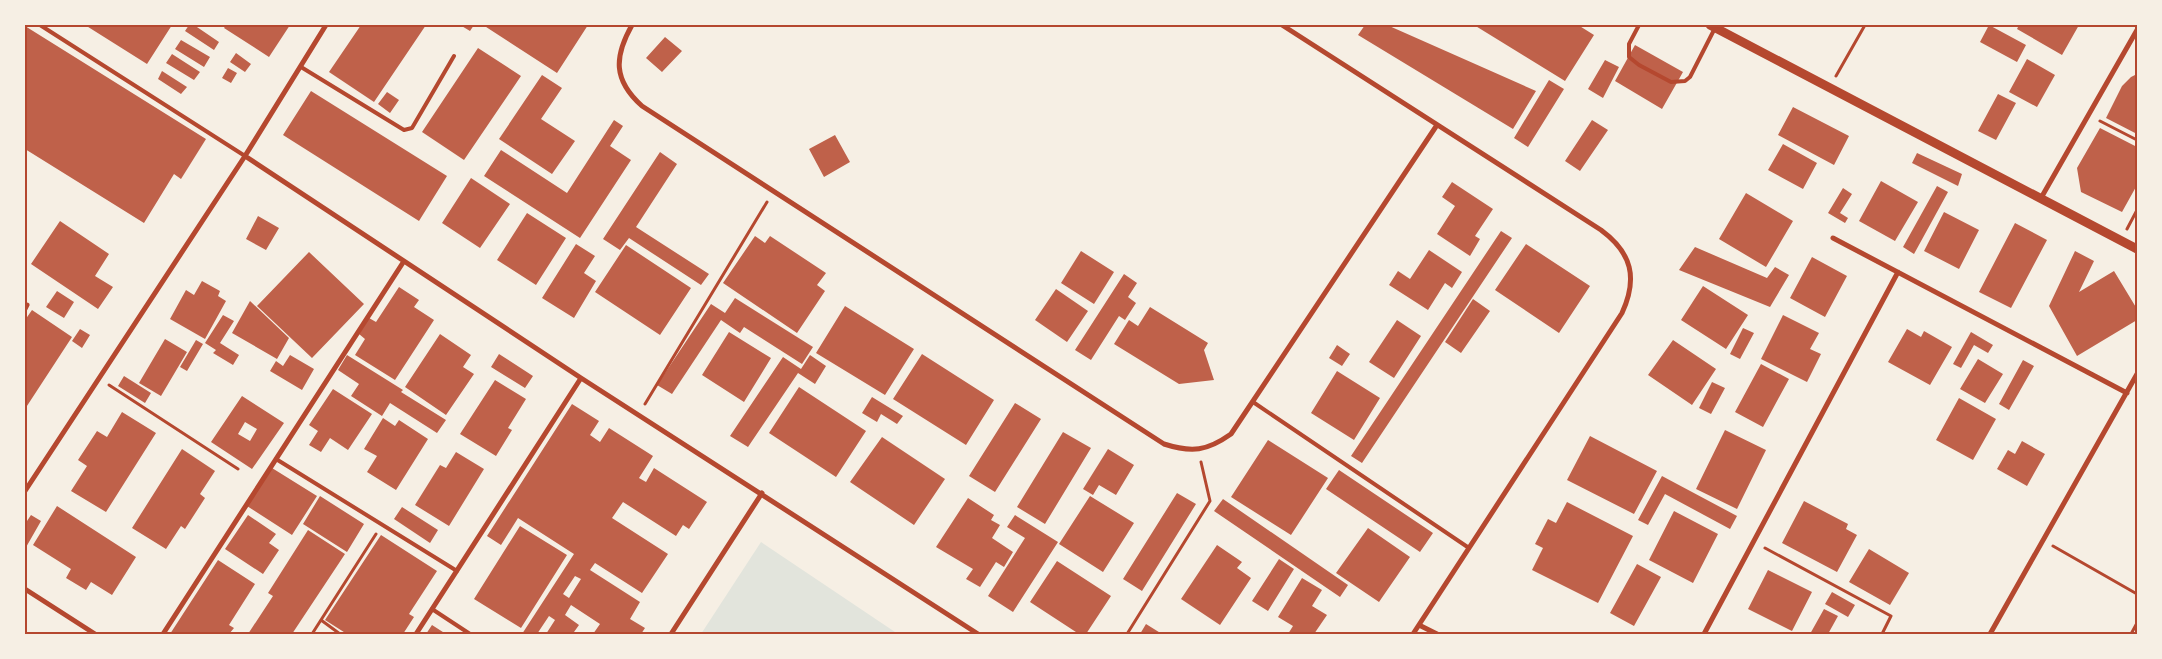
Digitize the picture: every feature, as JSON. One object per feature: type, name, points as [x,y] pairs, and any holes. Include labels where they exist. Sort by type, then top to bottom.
[{"type":"street","points":[[25,491],[245,156],[302,67],[326,25]]},
{"type":"street","points":[[632,25],[620,49],[618,65],[622,81],[630,95],[642,106],[1164,444],[1181,450],[1199,450],[1216,444],[1231,434],[1437,124]]},
{"type":"street","points":[[1282,25],[1601,230],[1614,240],[1624,252],[1630,267],[1632,283],[1629,299],[1622,313],[1413,634]]},
{"type":"street","points":[[1712,26],[2137,249]]},
{"type":"street","points":[[2041,198],[2135,40],[2137,30]]},
{"type":"street","points":[[245,156],[581,378],[978,634]]},
{"type":"street","points":[[1833,238],[2126,393]]},
{"type":"street","points":[[163,634],[404,261]]},
{"type":"street","points":[[1704,634],[1898,272]]},
{"type":"street","points":[[1990,634],[2137,374]]},
{"type":"street","points":[[416,634],[581,378]]},
{"type":"street","points":[[671,634],[762,493]]},
{"type":"street","points":[[25,589],[95,634]]},
{"type":"street","points":[[1419,625],[1437,634]]},
{"type":"lane","points":[[40,25],[245,156]]},
{"type":"lane","points":[[1639,25],[1629,44],[1630,57],[1639,66],[1671,82],[1678,83],[1690,77],[1712,26]]},
{"type":"lane","points":[[302,67],[404,130],[412,128],[454,56]]},
{"type":"lane","points":[[1253,402],[1469,548]]},
{"type":"lane","points":[[276,458],[457,571]]},
{"type":"lane","points":[[432,609],[470,634]]},
{"type":"path","points":[[1830,88],[1865,25]]},
{"type":"path","points":[[2089,115],[2137,140]]},
{"type":"path","points":[[639,414],[774,191]]},
{"type":"path","points":[[2122,240],[2137,210]]},
{"type":"path","points":[[98,378],[238,469]]},
{"type":"path","points":[[1127,634],[1210,501],[1199,450]]},
{"type":"path","points":[[312,634],[382,524]]},
{"type":"path","points":[[2043,540],[2137,594]]},
{"type":"path","points":[[1753,542],[1891,616],[1882,634]]},
{"type":"path","points":[[321,620],[340,634]]},
{"type":"path","points":[[2131,634],[2137,623]]},
{"type":"shaded area","points":[[761,542],[898,634],[701,634]]},
{"type":"building","points":[[85,25],[172,25],[147,64]]},
{"type":"building","points":[[189,25],[194,25],[219,42],[214,50],[185,31]]},
{"type":"building","points":[[226,25],[290,25],[269,57],[224,28]]},
{"type":"building","points":[[361,25],[426,25],[374,102],[329,72]]},
{"type":"building","points":[[460,25],[474,25],[470,31]]},
{"type":"building","points":[[483,25],[588,25],[557,73]]},
{"type":"building","points":[[1365,25],[1387,25],[1536,91],[1513,129],[1358,35]]},
{"type":"building","points":[[1474,25],[1578,25],[1594,35],[1565,81]]},
{"type":"building","points":[[1989,25],[2026,45],[2017,62],[1980,42]]},
{"type":"building","points":[[2019,25],[2079,25],[2062,55],[2017,29]]},
{"type":"building","points":[[25,26],[206,139],[181,179],[174,174],[144,223],[25,149]]},
{"type":"building","points":[[665,37],[682,51],[662,72],[646,58]]},
{"type":"building","points":[[181,40],[210,57],[204,67],[175,49]]},
{"type":"building","points":[[1635,45],[1683,72],[1662,109],[1615,81]]},
{"type":"building","points":[[478,48],[521,76],[464,160],[422,132]]},
{"type":"building","points":[[236,53],[251,64],[245,72],[230,62]]},
{"type":"building","points":[[172,54],[200,72],[194,80],[166,63]]},
{"type":"building","points":[[2027,59],[2055,75],[2037,107],[2009,92]]},
{"type":"building","points":[[1605,60],[1619,67],[1603,98],[1588,89]]},
{"type":"building","points":[[228,68],[237,73],[231,83],[222,78]]},
{"type":"building","points":[[162,71],[187,87],[181,94],[158,79]]},
{"type":"building","points":[[2137,74],[2137,134],[2106,118],[2122,86]]},
{"type":"building","points":[[542,75],[562,88],[541,119],[575,141],[552,174],[499,139]]},
{"type":"building","points":[[1549,80],[1564,89],[1528,147],[1514,138]]},
{"type":"building","points":[[311,91],[447,176],[419,221],[283,135]]},
{"type":"building","points":[[387,92],[399,100],[390,113],[378,104]]},
{"type":"building","points":[[1998,94],[2016,103],[1996,140],[1978,131]]},
{"type":"building","points":[[1793,107],[1849,136],[1834,165],[1778,135]]},
{"type":"building","points":[[614,120],[623,126],[610,146],[631,160],[580,238],[484,176],[501,150],[567,193]]},
{"type":"building","points":[[1592,120],[1608,130],[1580,171],[1565,161]]},
{"type":"building","points":[[2100,128],[2137,147],[2137,185],[2122,212],[2081,192],[2077,168]]},
{"type":"building","points":[[835,135],[850,162],[824,177],[809,149]]},
{"type":"building","points":[[1783,144],[1817,163],[1803,189],[1768,170]]},
{"type":"building","points":[[660,152],[677,164],[636,227],[709,274],[701,285],[629,238],[620,250],[603,239]]},
{"type":"building","points":[[1917,153],[1962,174],[1958,186],[1912,163]]},
{"type":"building","points":[[471,178],[510,204],[480,248],[442,223]]},
{"type":"building","points":[[1881,181],[1918,202],[1895,241],[1859,221]]},
{"type":"building","points":[[1452,182],[1493,209],[1475,236],[1480,239],[1470,256],[1437,234],[1455,206],[1442,197]]},
{"type":"building","points":[[1937,186],[1948,192],[1914,254],[1903,247]]},
{"type":"building","points":[[1843,188],[1852,194],[1840,213],[1848,218],[1845,223],[1828,213]]},
{"type":"building","points":[[1746,193],[1793,221],[1766,267],[1719,239]]},
{"type":"building","points":[[1944,212],[1979,230],[1959,269],[1924,251]]},
{"type":"building","points":[[527,213],[566,238],[536,285],[497,260]]},
{"type":"building","points":[[258,216],[279,228],[266,250],[246,239]]},
{"type":"building","points":[[60,221],[109,254],[95,276],[113,287],[98,309],[31,264]]},
{"type":"building","points":[[2015,223],[2047,240],[2011,308],[1979,292]]},
{"type":"building","points":[[1501,231],[1512,238],[1362,463],[1351,456]]},
{"type":"building","points":[[755,236],[765,243],[770,236],[826,273],[817,285],[825,291],[797,333],[723,283]]},
{"type":"building","points":[[576,244],[595,256],[584,273],[596,281],[574,318],[542,298]]},
{"type":"building","points":[[1526,244],[1590,286],[1559,333],[1495,290]]},
{"type":"building","points":[[626,245],[691,288],[660,335],[595,292]]},
{"type":"building","points":[[1695,247],[1767,278],[1775,267],[1789,275],[1770,307],[1679,270]]},
{"type":"building","points":[[1429,250],[1462,272],[1452,288],[1445,283],[1428,310],[1389,285],[1398,271],[1410,279]]},
{"type":"building","points":[[1081,251],[1114,272],[1094,304],[1061,283]]},
{"type":"building","points":[[2075,251],[2094,261],[2079,292],[2114,271],[2137,309],[2137,320],[2077,356],[2049,306]]},
{"type":"building","points":[[309,252],[364,304],[312,358],[257,306]]},
{"type":"building","points":[[1812,257],[1847,276],[1825,317],[1790,298]]},
{"type":"building","points":[[1124,274],[1137,283],[1128,297],[1136,303],[1125,320],[1119,316],[1091,360],[1075,350]]},
{"type":"building","points":[[202,281],[220,291],[218,296],[226,301],[205,339],[170,319],[186,290],[194,295]]},
{"type":"building","points":[[1703,286],[1748,315],[1726,349],[1681,320]]},
{"type":"building","points":[[399,287],[419,300],[414,307],[434,320],[395,380],[355,355],[365,339],[359,334],[369,318],[376,322]]},
{"type":"building","points":[[1056,289],[1088,311],[1067,342],[1035,320]]},
{"type":"building","points":[[57,291],[74,302],[64,318],[46,307]]},
{"type":"building","points":[[735,298],[813,347],[802,364],[744,327],[740,333],[721,320],[672,394],[657,385],[711,304],[725,313]]},
{"type":"building","points":[[1473,299],[1490,311],[1461,353],[1445,342]]},
{"type":"building","points":[[250,301],[289,338],[277,359],[232,333]]},
{"type":"building","points":[[845,306],[914,349],[885,395],[816,353]]},
{"type":"building","points":[[1150,307],[1208,343],[1204,350],[1214,380],[1179,384],[1114,344],[1129,320],[1138,326]]},
{"type":"building","points":[[32,310],[72,337],[25,409],[25,320]]},
{"type":"building","points":[[223,315],[234,321],[220,343],[239,355],[233,365],[213,353],[216,350],[205,343]]},
{"type":"building","points":[[1783,315],[1819,333],[1810,349],[1821,354],[1807,382],[1761,359]]},
{"type":"building","points":[[1397,320],[1421,336],[1394,378],[1369,362]]},
{"type":"building","points":[[1743,328],[1754,333],[1740,359],[1730,354]]},
{"type":"building","points":[[80,329],[90,335],[82,348],[72,341]]},
{"type":"building","points":[[1907,329],[1921,337],[1924,331],[1952,347],[1930,385],[1888,362]]},
{"type":"building","points":[[729,332],[771,358],[744,402],[702,375]]},
{"type":"building","points":[[1971,332],[1993,345],[1988,353],[1974,345],[1961,368],[1953,364]]},
{"type":"building","points":[[440,334],[471,355],[463,367],[474,374],[446,415],[405,387]]},
{"type":"building","points":[[165,339],[187,352],[161,396],[139,383]]},
{"type":"building","points":[[196,340],[203,344],[187,371],[180,367]]},
{"type":"building","points":[[1673,340],[1716,369],[1692,405],[1648,375]]},
{"type":"building","points":[[1337,345],[1350,354],[1342,366],[1329,358]]},
{"type":"building","points":[[499,354],[533,376],[525,388],[491,367]]},
{"type":"building","points":[[922,354],[994,400],[966,445],[893,399]]},
{"type":"building","points":[[290,355],[314,369],[302,390],[270,371],[276,361],[283,366]]},
{"type":"building","points":[[347,355],[446,420],[437,433],[390,403],[382,416],[351,396],[359,384],[338,370]]},
{"type":"building","points":[[810,355],[826,366],[815,384],[798,373],[748,447],[730,436],[783,357],[801,369]]},
{"type":"building","points":[[1978,359],[2003,374],[1985,403],[1960,389]]},
{"type":"building","points":[[2023,360],[2034,366],[2009,410],[1999,404]]},
{"type":"building","points":[[1761,364],[1789,379],[1763,427],[1735,412]]},
{"type":"building","points":[[1337,371],[1380,398],[1354,440],[1311,413]]},
{"type":"building","points":[[124,376],[151,393],[145,403],[118,386]]},
{"type":"building","points":[[495,380],[526,399],[508,428],[512,430],[496,456],[460,434]]},
{"type":"building","points":[[1712,382],[1725,388],[1711,414],[1699,408]]},
{"type":"building","points":[[799,387],[866,431],[836,477],[769,433]]},
{"type":"building","points":[[333,389],[372,414],[348,450],[330,438],[321,452],[309,445],[318,431],[309,425]]},
{"type":"building","points":[[242,396],[284,423],[252,469],[211,442]],"holes":[[[245,422],[257,429],[250,441],[238,434]]]},
{"type":"building","points":[[872,397],[903,416],[897,424],[881,414],[877,422],[862,413]]},
{"type":"building","points":[[1959,398],[1996,419],[1973,460],[1936,440]]},
{"type":"building","points":[[1015,403],[1041,419],[995,492],[969,476]]},
{"type":"building","points":[[572,404],[599,421],[590,435],[600,442],[609,428],[653,456],[639,478],[646,482],[654,468],[707,502],[689,529],[683,525],[676,536],[623,502],[612,518],[668,554],[642,593],[595,563],[590,570],[640,602],[630,619],[645,628],[641,634],[593,634],[600,624],[571,605],[565,615],[579,625],[574,632],[577,634],[546,634],[555,620],[549,616],[537,634],[522,634],[574,554],[518,518],[501,545],[487,536]],"holes":[[[575,576],[581,579],[569,598],[563,594]]]},
{"type":"building","points":[[122,412],[156,433],[106,512],[71,491],[87,466],[78,460],[97,431],[107,437]]},
{"type":"building","points":[[383,418],[395,426],[399,420],[428,439],[396,490],[367,472],[377,456],[364,449]]},
{"type":"building","points":[[1725,430],[1766,450],[1737,509],[1696,489]]},
{"type":"building","points":[[1063,432],[1091,448],[1045,524],[1017,507]]},
{"type":"building","points":[[1590,436],[1657,471],[1634,514],[1567,480]]},
{"type":"building","points":[[882,437],[945,479],[914,525],[850,482]]},
{"type":"building","points":[[1268,440],[1328,478],[1291,535],[1231,497]]},
{"type":"building","points":[[2022,441],[2045,454],[2027,486],[1997,469],[2008,450],[2015,454]]},
{"type":"building","points":[[182,449],[215,471],[200,494],[205,498],[185,529],[181,526],[166,549],[132,528]]},
{"type":"building","points":[[1108,449],[1134,465],[1116,495],[1099,485],[1093,495],[1083,489]]},
{"type":"building","points":[[456,452],[484,469],[449,526],[415,505],[440,465],[446,468]]},
{"type":"building","points":[[272,468],[317,496],[292,535],[247,506]]},
{"type":"building","points":[[1339,470],[1433,533],[1420,552],[1326,489]]},
{"type":"building","points":[[1662,476],[1737,516],[1730,529],[1665,494],[1648,525],[1638,520]]},
{"type":"building","points":[[1177,493],[1196,504],[1142,591],[1123,579]]},
{"type":"building","points":[[320,496],[364,524],[347,552],[303,524]]},
{"type":"building","points":[[1090,496],[1134,523],[1103,572],[1059,544]]},
{"type":"building","points":[[968,498],[994,515],[991,520],[1000,525],[992,538],[1013,552],[1004,567],[996,562],[980,587],[966,579],[973,569],[936,547]]},
{"type":"building","points":[[1223,499],[1348,585],[1340,597],[1214,511]]},
{"type":"building","points":[[1804,501],[1848,524],[1846,529],[1857,535],[1837,572],[1782,543]]},
{"type":"building","points":[[1567,502],[1633,536],[1598,603],[1532,570],[1543,548],[1535,544],[1548,519],[1556,523]]},
{"type":"building","points":[[57,506],[136,557],[112,595],[91,582],[86,590],[66,578],[71,569],[33,545]]},
{"type":"building","points":[[402,507],[438,530],[430,543],[394,519]]},
{"type":"building","points":[[1674,511],[1718,534],[1693,583],[1649,560]]},
{"type":"building","points":[[31,515],[41,521],[25,549],[25,524]]},
{"type":"building","points":[[248,515],[276,534],[269,543],[279,550],[263,574],[225,549]]},
{"type":"building","points":[[1015,515],[1058,542],[1013,612],[988,596],[1025,538],[1007,527]]},
{"type":"building","points":[[520,526],[567,555],[521,628],[474,599]]},
{"type":"building","points":[[1368,528],[1410,557],[1379,602],[1336,573]]},
{"type":"building","points":[[308,530],[345,554],[292,634],[248,634],[273,596],[268,593]]},
{"type":"building","points":[[381,535],[437,571],[409,614],[414,617],[403,634],[347,634],[325,620]]},
{"type":"building","points":[[1217,545],[1242,562],[1237,568],[1251,578],[1220,625],[1181,599]]},
{"type":"building","points":[[1869,549],[1909,573],[1890,605],[1849,582]]},
{"type":"building","points":[[1279,559],[1294,569],[1268,611],[1252,601]]},
{"type":"building","points":[[218,560],[255,584],[229,625],[234,628],[229,634],[170,634]]},
{"type":"building","points":[[1057,561],[1111,596],[1086,634],[1079,634],[1030,602]]},
{"type":"building","points":[[1637,564],[1661,577],[1634,626],[1610,613]]},
{"type":"building","points":[[1768,570],[1812,592],[1792,631],[1748,609]]},
{"type":"building","points":[[1302,578],[1322,590],[1312,606],[1327,615],[1314,634],[1288,634],[1293,626],[1278,617]]},
{"type":"building","points":[[1832,592],[1855,605],[1848,617],[1825,604]]},
{"type":"building","points":[[1824,609],[1838,616],[1828,634],[1810,634]]},
{"type":"building","points":[[1146,624],[1162,634],[1140,634]]},
{"type":"building","points":[[432,625],[446,634],[426,634]]}]
